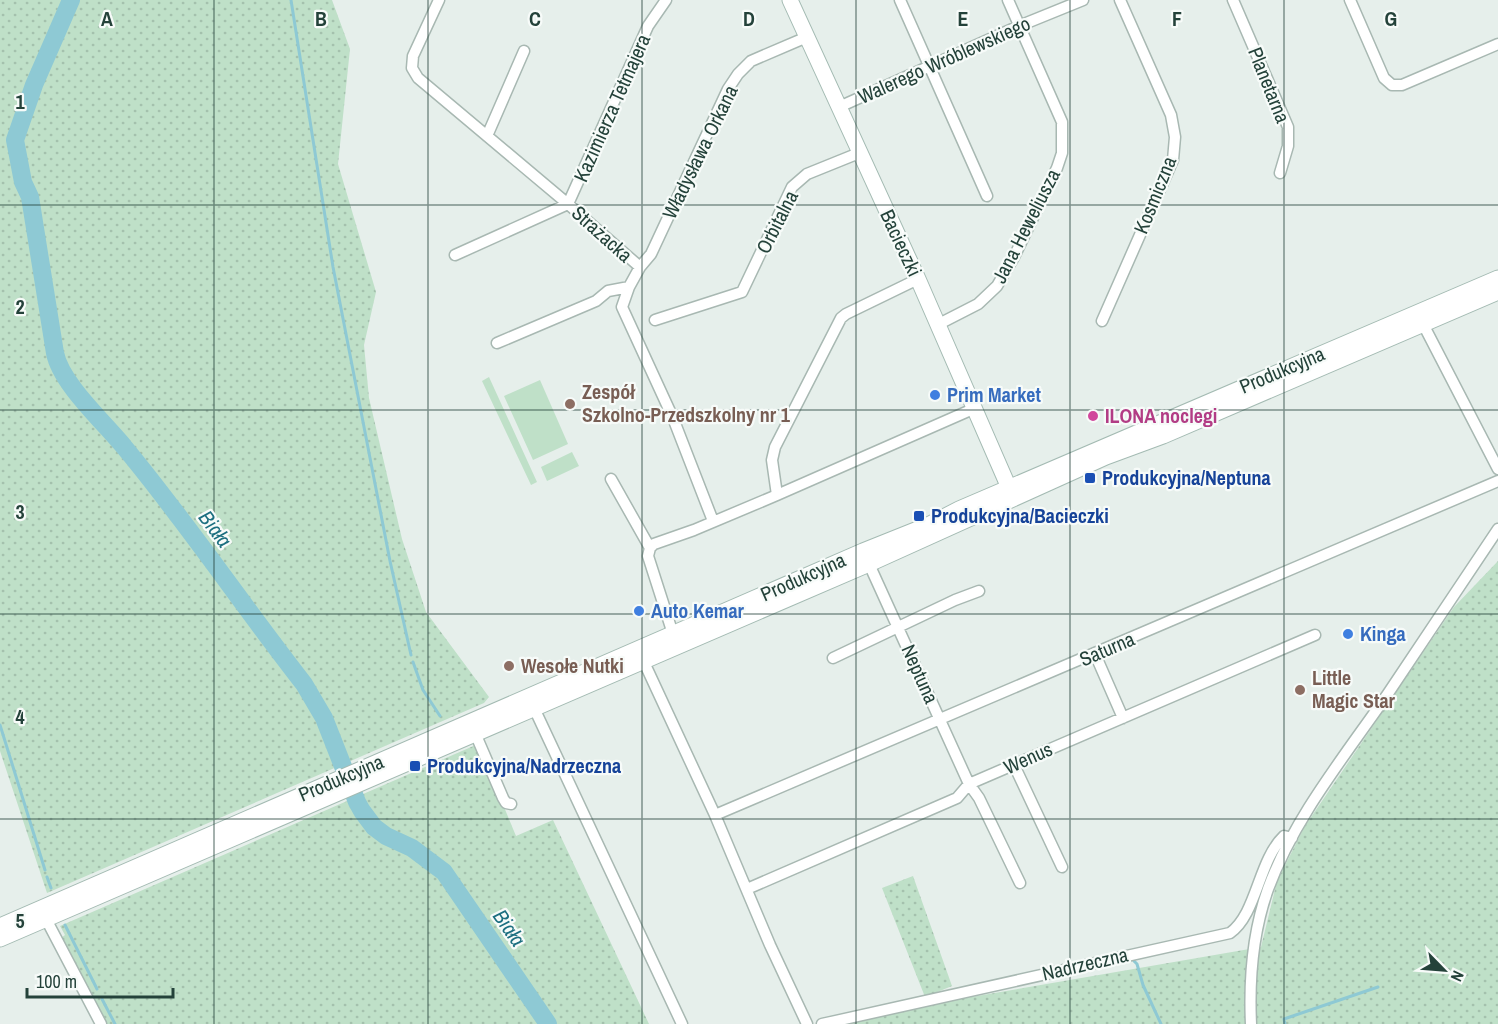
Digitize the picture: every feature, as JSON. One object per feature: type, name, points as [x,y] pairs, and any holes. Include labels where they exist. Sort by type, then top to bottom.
[{"type":"main road","name":"Bacieczki","points":[[790,0],[918,279],[1011,494]]},
{"type":"main road","name":"Produkcyjna","points":[[1011,494],[1498,278]]},
{"type":"main road","name":"Produkcyjna","points":[[44,913],[332,788],[475,733],[644,660],[866,557],[960,509],[1011,494],[1163,436],[1498,292]]},
{"type":"main road","name":"Produkcyjna","points":[[359,777],[673,634],[866,557]]},
{"type":"main road","points":[[0,926],[44,913]]},
{"type":"main road","points":[[0,939],[44,913]]},
{"type":"street","name":"Strażacka","points":[[439,0],[413,56],[412,68],[418,78],[640,267],[629,287],[622,308],[674,418],[713,521]]},
{"type":"street","name":"Kazimierza Tetmajera","points":[[455,255],[568,204],[648,27],[666,0]]},
{"type":"street","points":[[900,0],[930,69]]},
{"type":"street","name":"Jana Heweliusza","points":[[938,325],[978,304],[997,286],[1014,257],[1062,153],[1062,122],[1008,0]]},
{"type":"street","name":"Walerego Wróblewskiego","points":[[839,107],[930,69],[1019,26],[1083,0]]},
{"type":"street","name":"Kosmiczna","points":[[1102,321],[1173,160],[1175,137],[1171,115],[1120,0]]},
{"type":"street","name":"Planetarna","points":[[1233,0],[1288,127],[1288,146],[1280,173]]},
{"type":"street","points":[[1351,0],[1384,78],[1392,85],[1402,85],[1498,44]]},
{"type":"street","name":"Władysława Orkana","points":[[640,267],[651,254],[728,89],[738,74],[751,61],[807,37]]},
{"type":"street","points":[[487,136],[524,51]]},
{"type":"street","name":"Walerego Wróblewskiego","points":[[930,69],[987,196]]},
{"type":"street","name":"Orbitalna","points":[[655,320],[742,292],[792,187],[807,174],[859,153]]},
{"type":"street","points":[[777,495],[772,460],[775,447],[842,318],[918,279]]},
{"type":"street","points":[[497,343],[596,301],[608,291],[629,287]]},
{"type":"street","points":[[1423,324],[1498,469]]},
{"type":"street","points":[[673,634],[648,556],[650,548],[660,541],[693,530],[777,495],[973,409]]},
{"type":"street","points":[[611,478],[650,548]]},
{"type":"street","name":"Saturna","points":[[715,815],[1498,481]]},
{"type":"street","points":[[1251,1024],[1252,973],[1261,916],[1272,881],[1292,838],[1498,529]]},
{"type":"street","name":"Neptuna","points":[[866,557],[969,784],[979,798],[1020,883]]},
{"type":"street","points":[[833,658],[979,591]]},
{"type":"street","name":"Wenus","points":[[747,890],[957,798],[969,784],[1315,635]]},
{"type":"street","points":[[1095,654],[1123,718]]},
{"type":"street","points":[[644,660],[807,1024]]},
{"type":"street","points":[[534,708],[682,1024]]},
{"type":"street","points":[[475,733],[503,798],[506,803],[511,804]]},
{"type":"street","points":[[1014,765],[1062,867]]},
{"type":"street","name":"Nadrzeczna","points":[[822,1024],[1230,933],[1238,928],[1245,915],[1263,870],[1278,842],[1284,836],[1292,838]]},
{"type":"street","points":[[44,913],[101,1024]]},
{"type":"green space","points":[[0,0],[332,0],[350,49],[338,164],[376,292],[364,345],[369,398],[402,539],[426,612],[489,697],[484,703],[47,893],[0,751]]},
{"type":"green space","points":[[489,377],[537,482],[531,485],[482,381]]},
{"type":"green space","points":[[540,380],[568,444],[533,460],[504,396]]},
{"type":"green space","points":[[572,452],[579,466],[547,481],[541,467]]},
{"type":"green space","points":[[1498,561],[1498,1024],[848,1024],[942,1002],[1261,947],[1277,881],[1305,826],[1454,607]]},
{"type":"green space","points":[[478,744],[516,836],[553,820],[649,1024],[107,1024],[61,938],[65,935],[60,926]]},
{"type":"green space","points":[[913,876],[952,986],[925,997],[882,888]]},
{"type":"waterway","name":"Biała","points":[[71,0],[34,85],[15,140],[23,182],[30,197],[55,353],[59,365],[85,403],[125,448],[171,506],[304,684],[324,718],[362,811],[374,827],[386,836],[412,848],[444,872],[548,1024]]},
{"type":"waterway","points":[[291,0],[333,267],[390,561],[411,655]]},
{"type":"waterway","points":[[413,662],[423,690],[440,716]]},
{"type":"waterway","points":[[0,725],[45,870]]},
{"type":"waterway","points":[[47,877],[51,888]]},
{"type":"waterway","points":[[65,925],[97,989]]},
{"type":"waterway","points":[[1134,961],[1161,1024]]},
{"type":"waterway","points":[[1285,1024],[1284,1019],[1378,987]]},
{"type":"waterway","points":[[102,999],[115,1024]]},
{"type":"place","name":"Prim Market","points":[[935,395]]},
{"type":"place","name":"Zespół Szkolno-Przedszkolny nr 1","points":[[570,404]]},
{"type":"place","name":"ILONA noclegi","points":[[1093,416]]},
{"type":"place","name":"Produkcyjna/Neptuna","points":[[1090,478]]},
{"type":"place","name":"Produkcyjna/Bacieczki","points":[[919,516]]},
{"type":"place","name":"Auto Kemar","points":[[639,611]]},
{"type":"place","name":"Kinga","points":[[1348,634]]},
{"type":"place","name":"Wesołe Nutki","points":[[509,666]]},
{"type":"place","name":"Little Magic Star","points":[[1300,690]]},
{"type":"place","name":"Produkcyjna/Nadrzeczna","points":[[415,766]]}]
